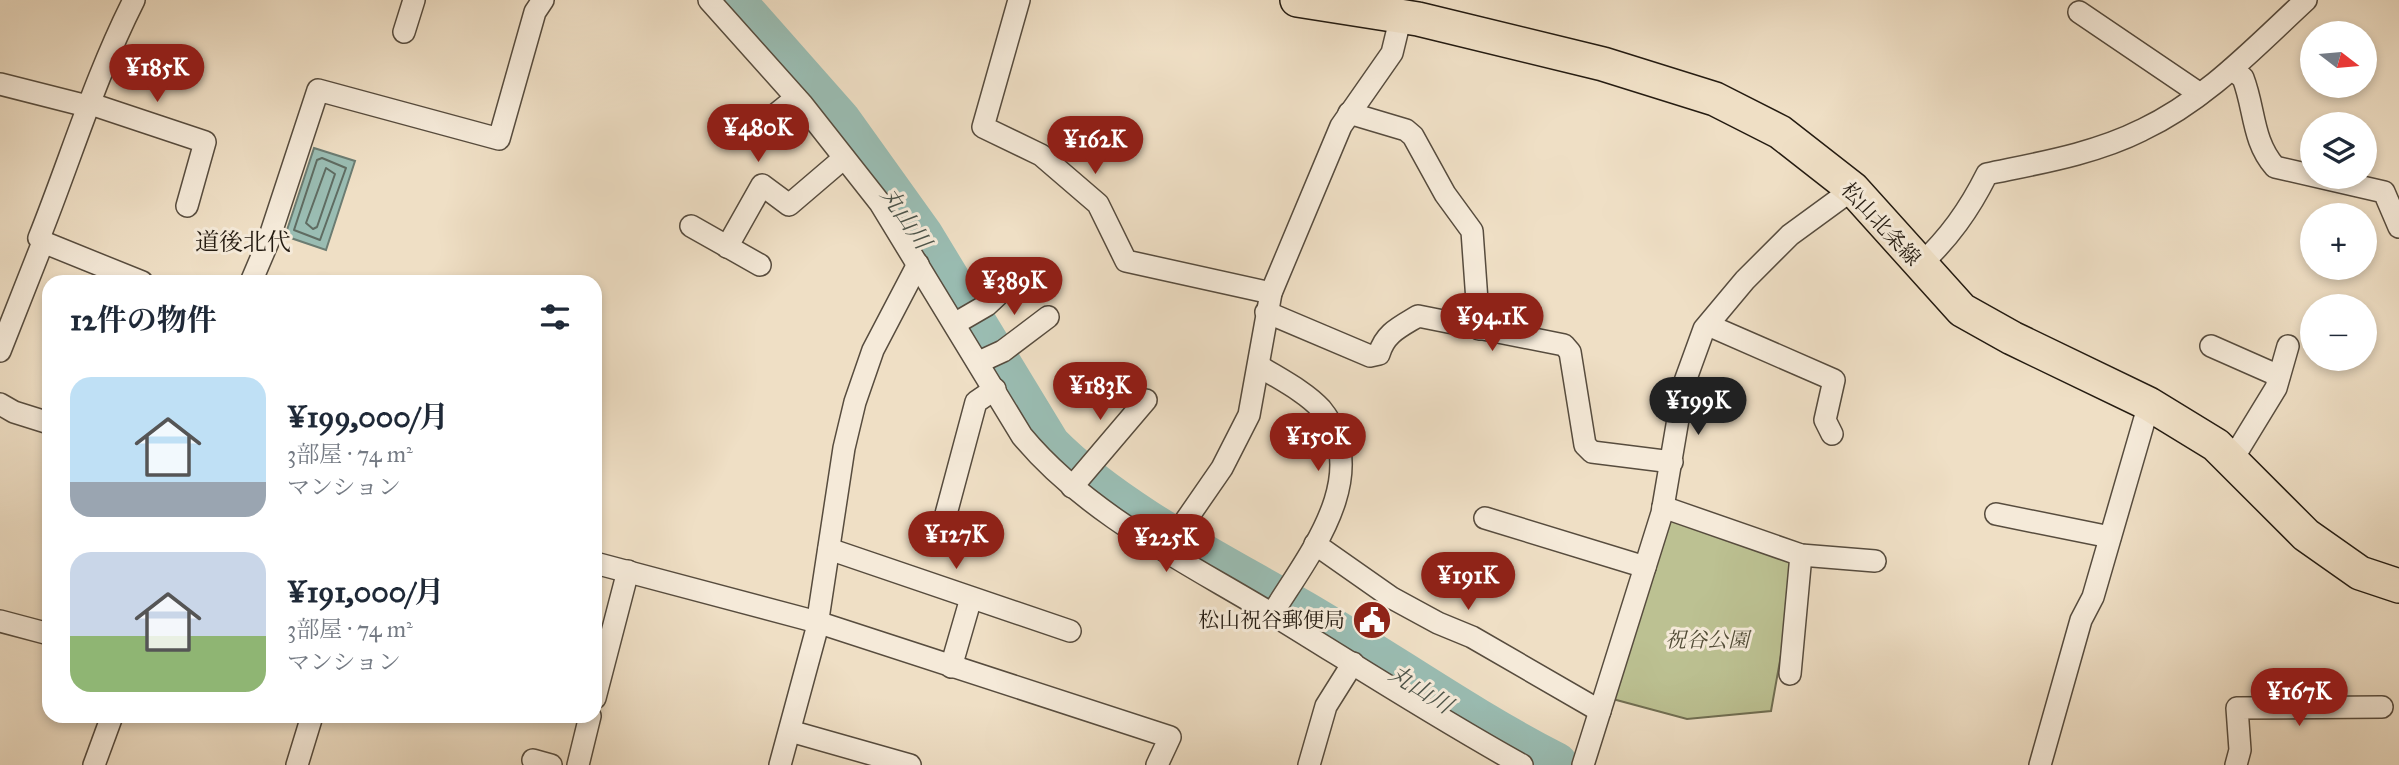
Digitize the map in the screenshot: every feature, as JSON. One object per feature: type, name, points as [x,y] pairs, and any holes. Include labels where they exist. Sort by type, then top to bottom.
[{"type":"main road","name":"松山北条線","points":[[1297,0],[1401,16],[1603,64],[1715,99],[1780,132],[1853,189],[1919,266],[1962,310],[2012,338],[2150,404],[2216,445],[2306,535],[2360,573],[2399,586]]},
{"type":"street","points":[[125,275],[39,238],[62,181],[87,104],[134,0]]},
{"type":"street","points":[[404,32],[414,0]]},
{"type":"street","points":[[254,275],[268,242],[318,90],[499,139],[534,12],[543,0]]},
{"type":"street","points":[[709,0],[796,98],[880,203],[918,264],[965,318],[989,357],[995,389],[1022,436],[1047,466],[1078,481],[1166,549],[1278,605],[1353,663],[1450,725],[1522,765]]},
{"type":"street","points":[[1019,0],[983,127],[1041,155],[1098,204],[1126,261],[1268,302],[1370,356],[1378,354],[1383,341],[1391,332],[1418,317],[1564,345],[1570,352],[1585,445],[1592,452],[1671,462]]},
{"type":"street","points":[[1919,266],[1944,243],[1969,209],[1987,174],[2049,161],[2113,142],[2142,130],[2200,94],[2232,69],[2306,0]]},
{"type":"street","points":[[2079,12],[2200,94]]},
{"type":"street","points":[[1166,549],[1237,440],[1249,415],[1268,302],[1349,113],[1392,53],[1401,16]]},
{"type":"street","points":[[2232,69],[2243,78],[2255,133],[2263,154],[2275,167],[2392,192],[2399,227]]},
{"type":"street","points":[[0,84],[87,104],[205,142],[187,206]]},
{"type":"street","points":[[755,131],[796,98]]},
{"type":"street","points":[[1349,113],[1406,130],[1413,136],[1445,194],[1472,232],[1479,329]]},
{"type":"street","points":[[727,247],[762,185],[789,205],[844,158]]},
{"type":"street","points":[[1583,765],[1663,507],[1684,384],[1707,325],[1745,280],[1790,235],[1853,189]]},
{"type":"street","points":[[691,226],[760,265]]},
{"type":"street","points":[[0,351],[43,242]]},
{"type":"street","points":[[780,765],[817,622],[844,448],[862,378],[918,264]]},
{"type":"street","points":[[965,318],[1015,279]]},
{"type":"street","points":[[989,357],[1048,317]]},
{"type":"street","points":[[1707,325],[1834,380],[1825,420],[1832,433]]},
{"type":"street","points":[[2211,346],[2279,376]]},
{"type":"street","points":[[2232,460],[2269,401],[2288,346]]},
{"type":"street","points":[[1259,366],[1319,406],[1335,428],[1340,453],[1339,485],[1330,517],[1278,605]]},
{"type":"street","points":[[946,514],[976,402],[995,389]]},
{"type":"street","points":[[1078,481],[1146,400]]},
{"type":"street","points":[[0,404],[14,412],[42,421]]},
{"type":"street","points":[[2040,765],[2081,620],[2093,597],[2150,404]]},
{"type":"street","points":[[1663,507],[1801,555],[1875,561]]},
{"type":"street","points":[[1996,514],[2110,537]]},
{"type":"street","points":[[1485,518],[1645,567]]},
{"type":"street","points":[[1315,544],[1392,598],[1438,623],[1472,637],[1600,713]]},
{"type":"street","points":[[829,549],[1070,631]]},
{"type":"street","points":[[1790,674],[1801,555]]},
{"type":"street","points":[[602,565],[817,622],[1170,737],[1157,765]]},
{"type":"street","points":[[602,671],[628,571]]},
{"type":"street","points":[[951,667],[971,598]]},
{"type":"street","points":[[0,621],[42,632]]},
{"type":"street","points":[[1309,765],[1326,706],[1353,663]]},
{"type":"street","points":[[2236,765],[2240,750],[2237,708],[2382,707]]},
{"type":"street","points":[[94,765],[109,723]]},
{"type":"street","points":[[297,765],[310,723]]},
{"type":"street","points":[[578,765],[588,723]]},
{"type":"street","points":[[790,731],[910,765]]},
{"type":"green space","name":"祝谷公園","points":[[1665,516],[1798,560],[1771,711],[1687,719],[1609,698]]},
{"type":"water","points":[[314,148],[355,161],[326,250],[285,236]]},
{"type":"waterway","name":"丸山川","points":[[731,0],[838,121],[921,237],[1048,446],[1075,471],[1138,518],[1555,765]]},
{"type":"place","name":"松山祝谷郵便局","points":[[1372,620]]},
{"type":"district","name":"道後北代","points":[[243,242]]}]
